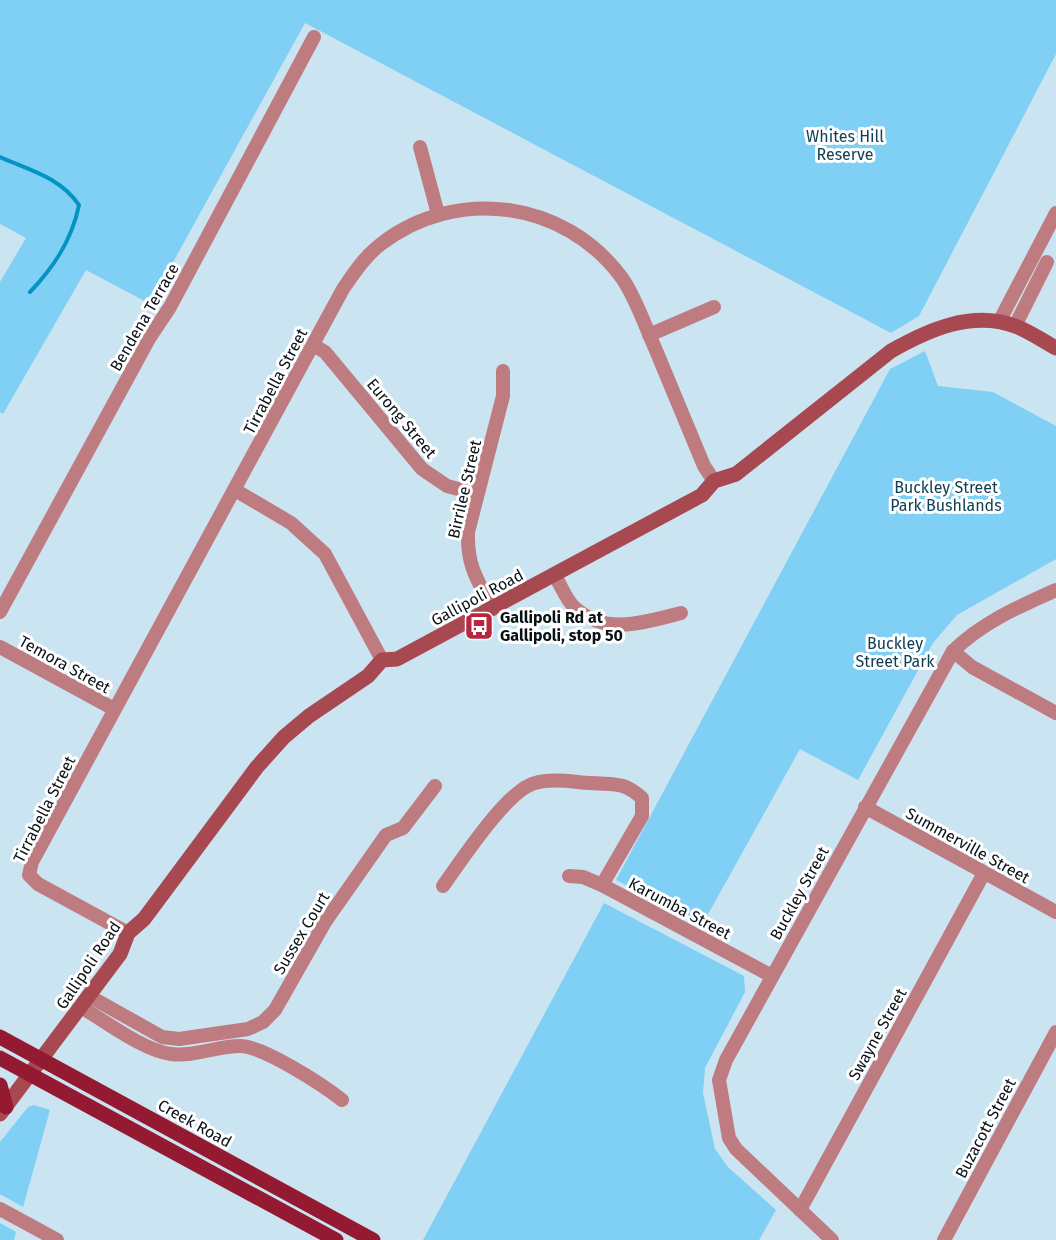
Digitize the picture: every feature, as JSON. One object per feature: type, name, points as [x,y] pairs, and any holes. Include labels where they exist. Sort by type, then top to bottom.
[{"type":"main road","name":"Creek Road","points":[[0,1037],[373,1240]]},
{"type":"main road","points":[[0,1058],[336,1240]]},
{"type":"main road","points":[[0,1085],[3,1111]]},
{"type":"street","name":"Bendena Terrace","points":[[0,612],[150,337],[170,307],[314,37]]},
{"type":"street","points":[[420,147],[438,214]]},
{"type":"street","name":"Tirrabella Street","points":[[128,933],[38,884],[29,875],[32,862],[343,289],[372,253],[408,226],[438,214],[464,208],[521,210],[550,220],[576,234],[622,279],[649,335],[704,465],[714,481]]},
{"type":"street","points":[[999,322],[1056,213]]},
{"type":"street","points":[[1015,326],[1047,262]]},
{"type":"street","points":[[649,335],[714,307]]},
{"type":"street","name":"Gallipoli Road","points":[[3,1111],[120,954],[128,933],[144,919],[257,767],[284,737],[309,716],[368,676],[382,660],[397,659],[702,495],[714,481],[736,474],[891,351],[916,337],[940,326],[970,321],[999,322],[1015,326],[1056,348]]},
{"type":"street","name":"Eurong Street","points":[[314,345],[325,352],[422,469],[447,486],[477,494]]},
{"type":"street","name":"Birrilee Street","points":[[493,609],[470,569],[467,553],[468,532],[503,396],[503,371]]},
{"type":"street","points":[[235,490],[291,523],[325,554],[382,660]]},
{"type":"street","points":[[555,576],[574,607],[597,620],[618,626],[636,625],[681,613]]},
{"type":"street","name":"Buckley Street","points":[[832,1240],[732,1144],[719,1080],[726,1059],[953,651],[975,630],[1011,610],[1056,590]]},
{"type":"street","name":"Temora Street","points":[[0,647],[114,709]]},
{"type":"street","points":[[953,651],[972,667],[1056,713]]},
{"type":"street","points":[[444,886],[479,836],[519,792],[533,783],[549,781],[629,786],[642,798],[642,816],[602,885]]},
{"type":"street","name":"Sussex Court","points":[[85,1002],[159,1044],[248,1029],[263,1022],[275,1010],[325,922],[386,835],[403,828],[435,786]]},
{"type":"street","name":"Summerville Street","points":[[865,807],[1056,912]]},
{"type":"street","name":"Swayne Street","points":[[800,1210],[984,873]]},
{"type":"street","name":"Karumba Street","points":[[569,876],[583,877],[602,885],[772,976]]},
{"type":"street","name":"Buzacott Street","points":[[944,1240],[1056,1032]]},
{"type":"street","points":[[159,1044],[183,1054],[241,1046],[257,1050],[324,1086],[342,1100]]},
{"type":"street","points":[[0,1209],[57,1240]]},
{"type":"green space","name":"Whites Hill Reserve","points":[[0,0],[1056,0],[1056,54],[919,316],[891,333],[305,23],[150,304],[86,270],[3,414],[0,412],[0,282],[26,238],[0,224]]},
{"type":"green space","name":"Buckley Street Park Bushlands","points":[[925,351],[938,386],[993,392],[1056,426],[1056,559],[957,615],[933,643],[858,780],[800,749],[702,925],[616,880],[890,369]]},
{"type":"green space","points":[[604,903],[744,976],[745,992],[705,1068],[703,1093],[715,1149],[728,1167],[776,1210],[759,1240],[423,1240]]},
{"type":"green space","points":[[34,1105],[50,1110],[23,1207],[0,1194],[0,1142],[28,1107]]},
{"type":"green space","points":[[0,1223],[16,1232],[14,1240],[0,1240]]},
{"type":"waterway","points":[[0,157],[53,181],[71,195],[79,205],[72,230],[61,252],[30,292]]},
{"type":"place","name":"Gallipoli Rd at Gallipoli, stop 50","points":[[479,626]]},
{"type":"park label","name":"Buckley Street Park","points":[[895,652]]}]
